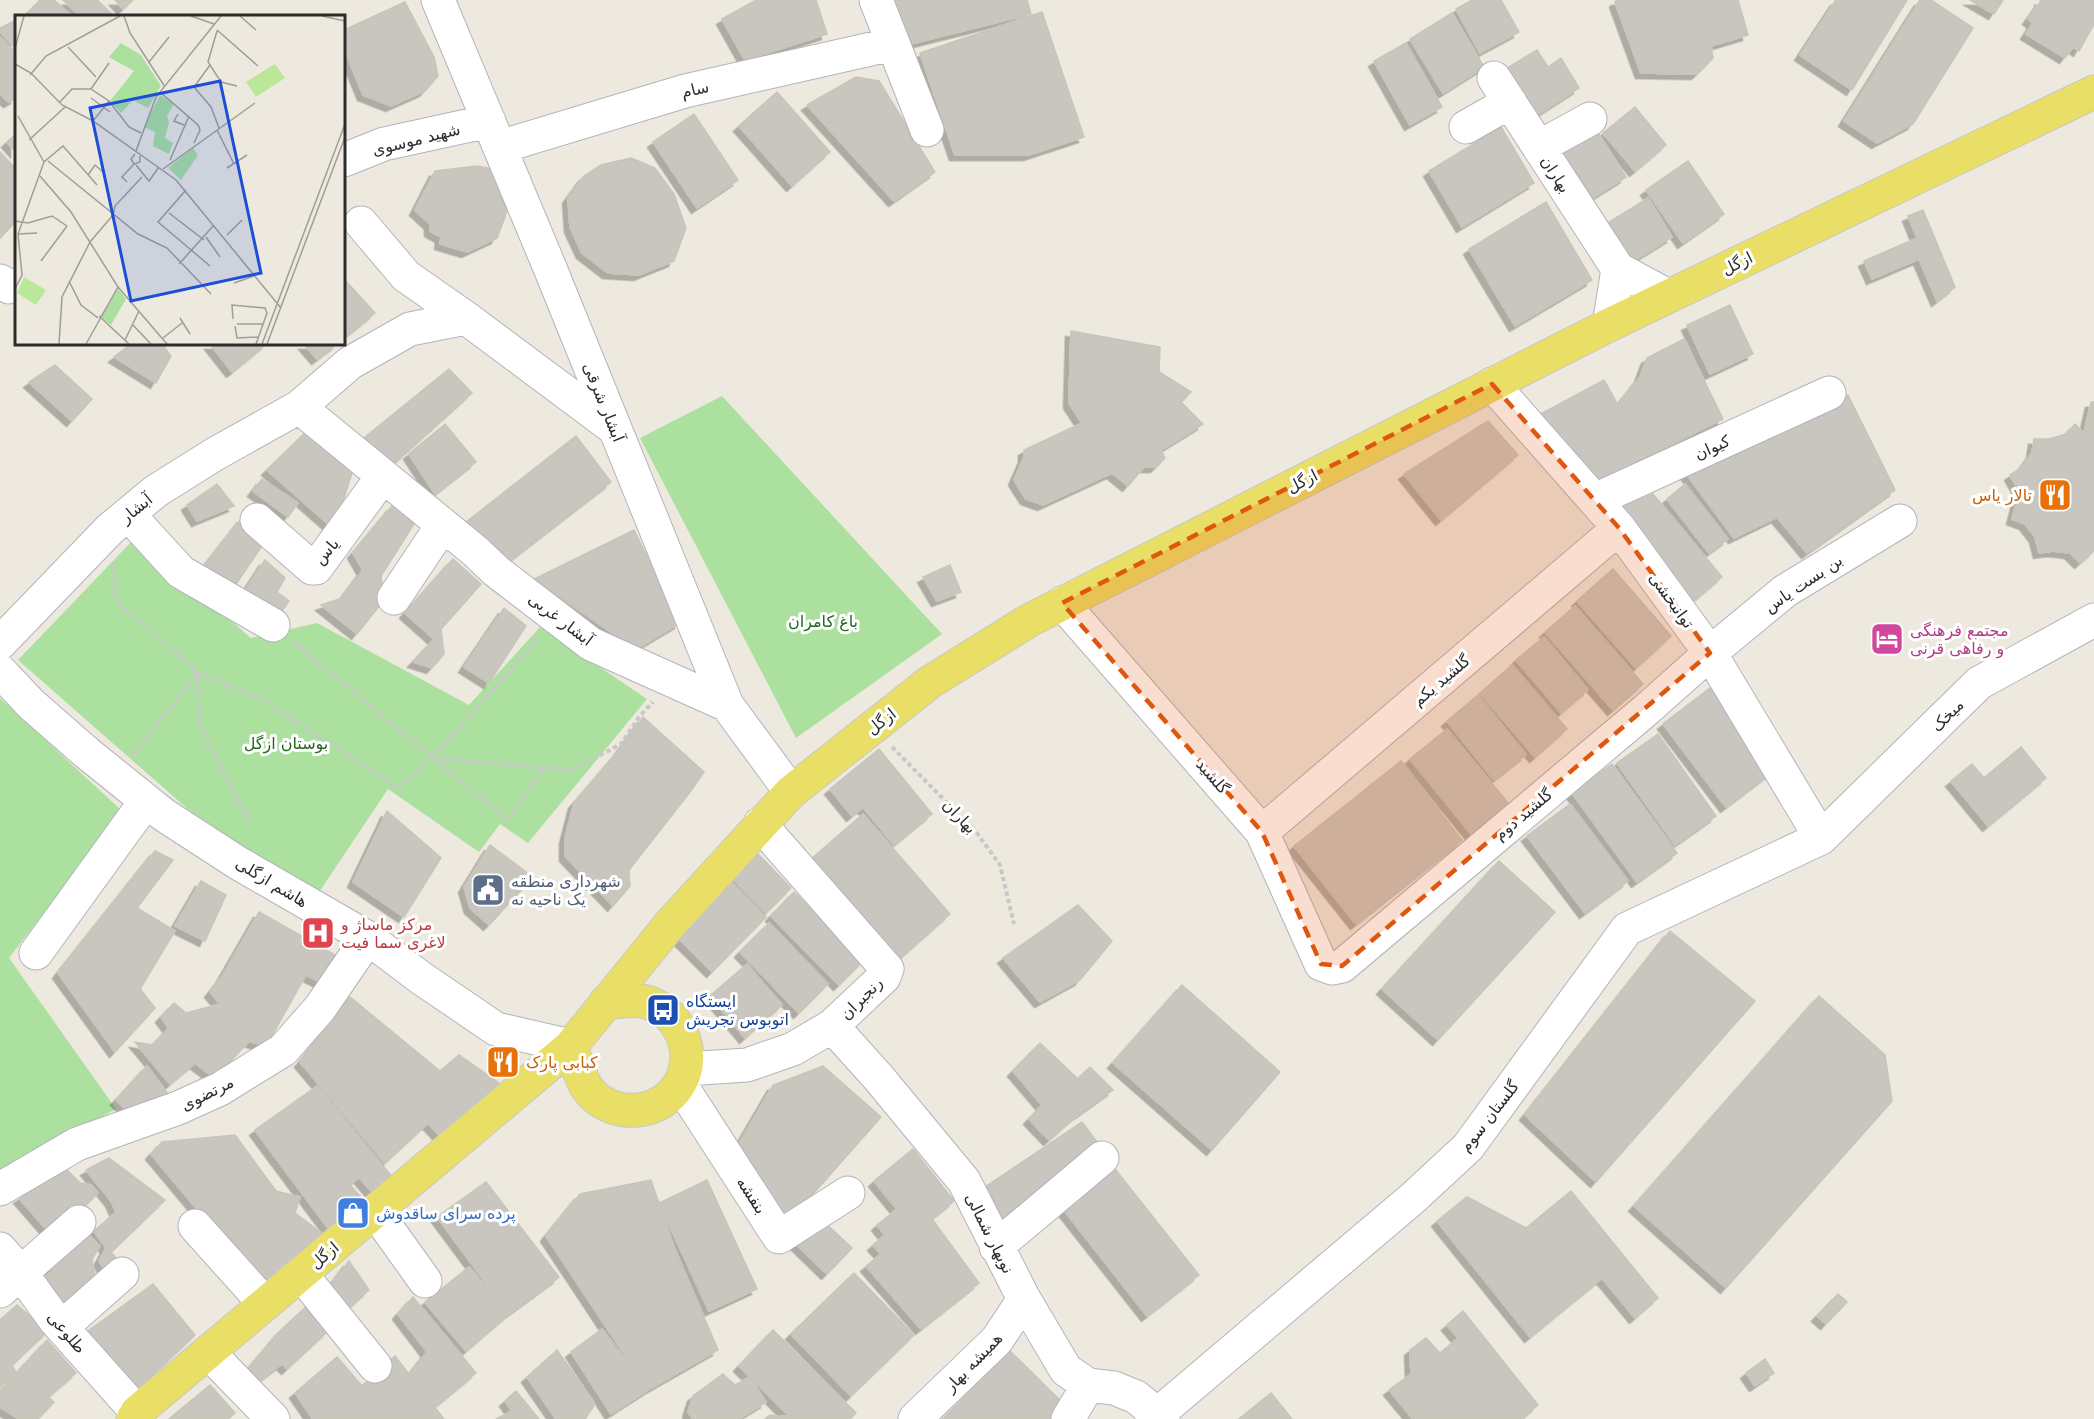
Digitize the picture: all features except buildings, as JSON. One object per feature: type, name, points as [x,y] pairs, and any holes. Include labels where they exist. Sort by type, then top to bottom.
[{"type":"main road","name":"ازگل","points":[[605,1003],[671,922],[790,792],[930,682],[1030,620],[1609,325],[2094,92]]},
{"type":"main road","points":[[642,1001],[659,1008],[673,1019],[683,1034],[687,1051],[683,1077],[670,1096],[657,1105],[643,1110],[628,1111],[612,1108],[588,1089],[580,1076],[571,1046],[605,1003],[642,1001]]},
{"type":"main road","name":"ازگل","points":[[135,1415],[571,1046]]},
{"type":"street","name":"آبشار شرقی","points":[[438,0],[727,705],[790,792]]},
{"type":"street","points":[[876,0],[927,130]]},
{"type":"street","name":"سام","points":[[494,134],[893,44]]},
{"type":"street","name":"بهاران","points":[[1466,127],[1502,90],[1618,269]]},
{"type":"street","points":[[1539,147],[1590,120]]},
{"type":"street","name":"شهید موسوی","points":[[345,160],[384,144],[494,134]]},
{"type":"street","points":[[361,223],[406,276],[615,429]]},
{"type":"street","points":[[1609,325],[1618,269],[1668,296]]},
{"type":"street","name":"آبشار","points":[[0,644],[119,522],[156,491],[215,454],[299,407],[350,363],[411,329],[466,318]]},
{"type":"street","name":"توانبخشی","points":[[1492,384],[1619,528],[1710,652],[1821,838]]},
{"type":"street","name":"کیوان","points":[[1595,500],[1829,393]]},
{"type":"street","points":[[299,407],[383,476]]},
{"type":"street","name":"یاس","points":[[257,520],[312,568],[316,568],[383,476]]},
{"type":"street","name":"آبشار غربی","points":[[383,476],[475,551],[496,572],[591,644],[727,705]]},
{"type":"street","name":"بن بست یاس","points":[[1710,652],[1785,591],[1900,521]]},
{"type":"street","points":[[119,522],[181,572],[273,625]]},
{"type":"street","points":[[394,598],[442,526]]},
{"type":"street","name":"گلشيد يكم","points":[[1262,832],[1619,528]]},
{"type":"street","name":"گلشید","points":[[1062,603],[1262,832],[1321,964],[1332,968]]},
{"type":"street","name":"میخک","points":[[1821,838],[1979,683],[2094,620]]},
{"type":"street","name":"گلشيد دوم","points":[[1332,968],[1342,966],[1351,959],[1646,710],[1710,652]]},
{"type":"street","name":"هاشم ازگلی","points":[[0,671],[31,704],[164,815],[238,863],[368,938],[496,1029],[571,1046]]},
{"type":"street","points":[[36,953],[146,801]]},
{"type":"street","name":"رنجبران","points":[[683,1077],[747,1065],[793,1049],[832,1026],[884,977],[887,969],[760,824]]},
{"type":"street","name":"گلستان سوم","points":[[1158,1418],[1413,1198],[1468,1147],[1627,929],[1821,838]]},
{"type":"street","name":"مرتضوی","points":[[0,1189],[77,1144],[178,1108],[219,1089],[283,1050],[320,1008],[368,938]]},
{"type":"street","name":"نوبهار شمالی","points":[[832,1026],[878,1077],[964,1181],[1024,1299],[1066,1370],[1088,1385],[1114,1388],[1137,1397],[1158,1418]]},
{"type":"street","name":"بنفشه","points":[[683,1077],[779,1237],[848,1193]]},
{"type":"street","points":[[996,1247],[1102,1158]]},
{"type":"street","points":[[375,1211],[425,1281]]},
{"type":"street","points":[[7,1271],[79,1222]]},
{"type":"street","points":[[195,1226],[264,1304]]},
{"type":"street","name":"طلوعی","points":[[7,1271],[62,1327],[135,1415]]},
{"type":"street","points":[[62,1327],[122,1274]]},
{"type":"street","points":[[301,1274],[375,1366]]},
{"type":"street","name":"همیشه بهار","points":[[915,1419],[998,1340],[1024,1299]]},
{"type":"street","points":[[208,1352],[273,1419]]},
{"type":"street","points":[[1068,1419],[1088,1385]]},
{"type":"path","points":[[119,522],[117,601],[198,673],[263,700],[399,788],[432,758],[558,617]]},
{"type":"path","points":[[273,625],[508,820],[545,767]]},
{"type":"path","points":[[116,776],[198,673]]},
{"type":"path","points":[[198,673],[199,725],[250,823]]},
{"type":"path","points":[[432,758],[572,770],[621,744],[639,717],[674,681]]},
{"type":"path","name":"بهاران","points":[[872,728],[983,841],[1000,865],[1014,924]]},
{"type":"highlighted area","points":[[1492,384],[1619,528],[1710,653],[1342,966],[1321,964],[1262,832],[1062,603]]},
{"type":"green space","name":"باغ کامران","points":[[722,396],[942,634],[796,738],[640,438]]},
{"type":"green space","name":"بوستان ازگل","points":[[135,538],[251,638],[317,623],[469,705],[540,627],[647,699],[528,843],[500,824],[479,852],[388,789],[317,895],[190,811],[18,660]]},
{"type":"green space","points":[[0,698],[122,811],[9,958],[116,1109],[0,1173]]},
{"type":"place","name":"تالار یاس","points":[[2055,495]]},
{"type":"place","name":"مجتمع فرهنگی و رفاهی قرنی","points":[[1887,639]]},
{"type":"place","name":"شهرداری منطقه یک ناحیه نه","points":[[488,890]]},
{"type":"place","name":"مرکز ماساژ و لاغری سما فیت","points":[[318,933]]},
{"type":"place","name":"ایستگاه اتوبوس تجریش","points":[[663,1010]]},
{"type":"place","name":"کبابی پارک","points":[[503,1062]]},
{"type":"place","name":"پرده سرای ساقدوش","points":[[353,1213]]}]
